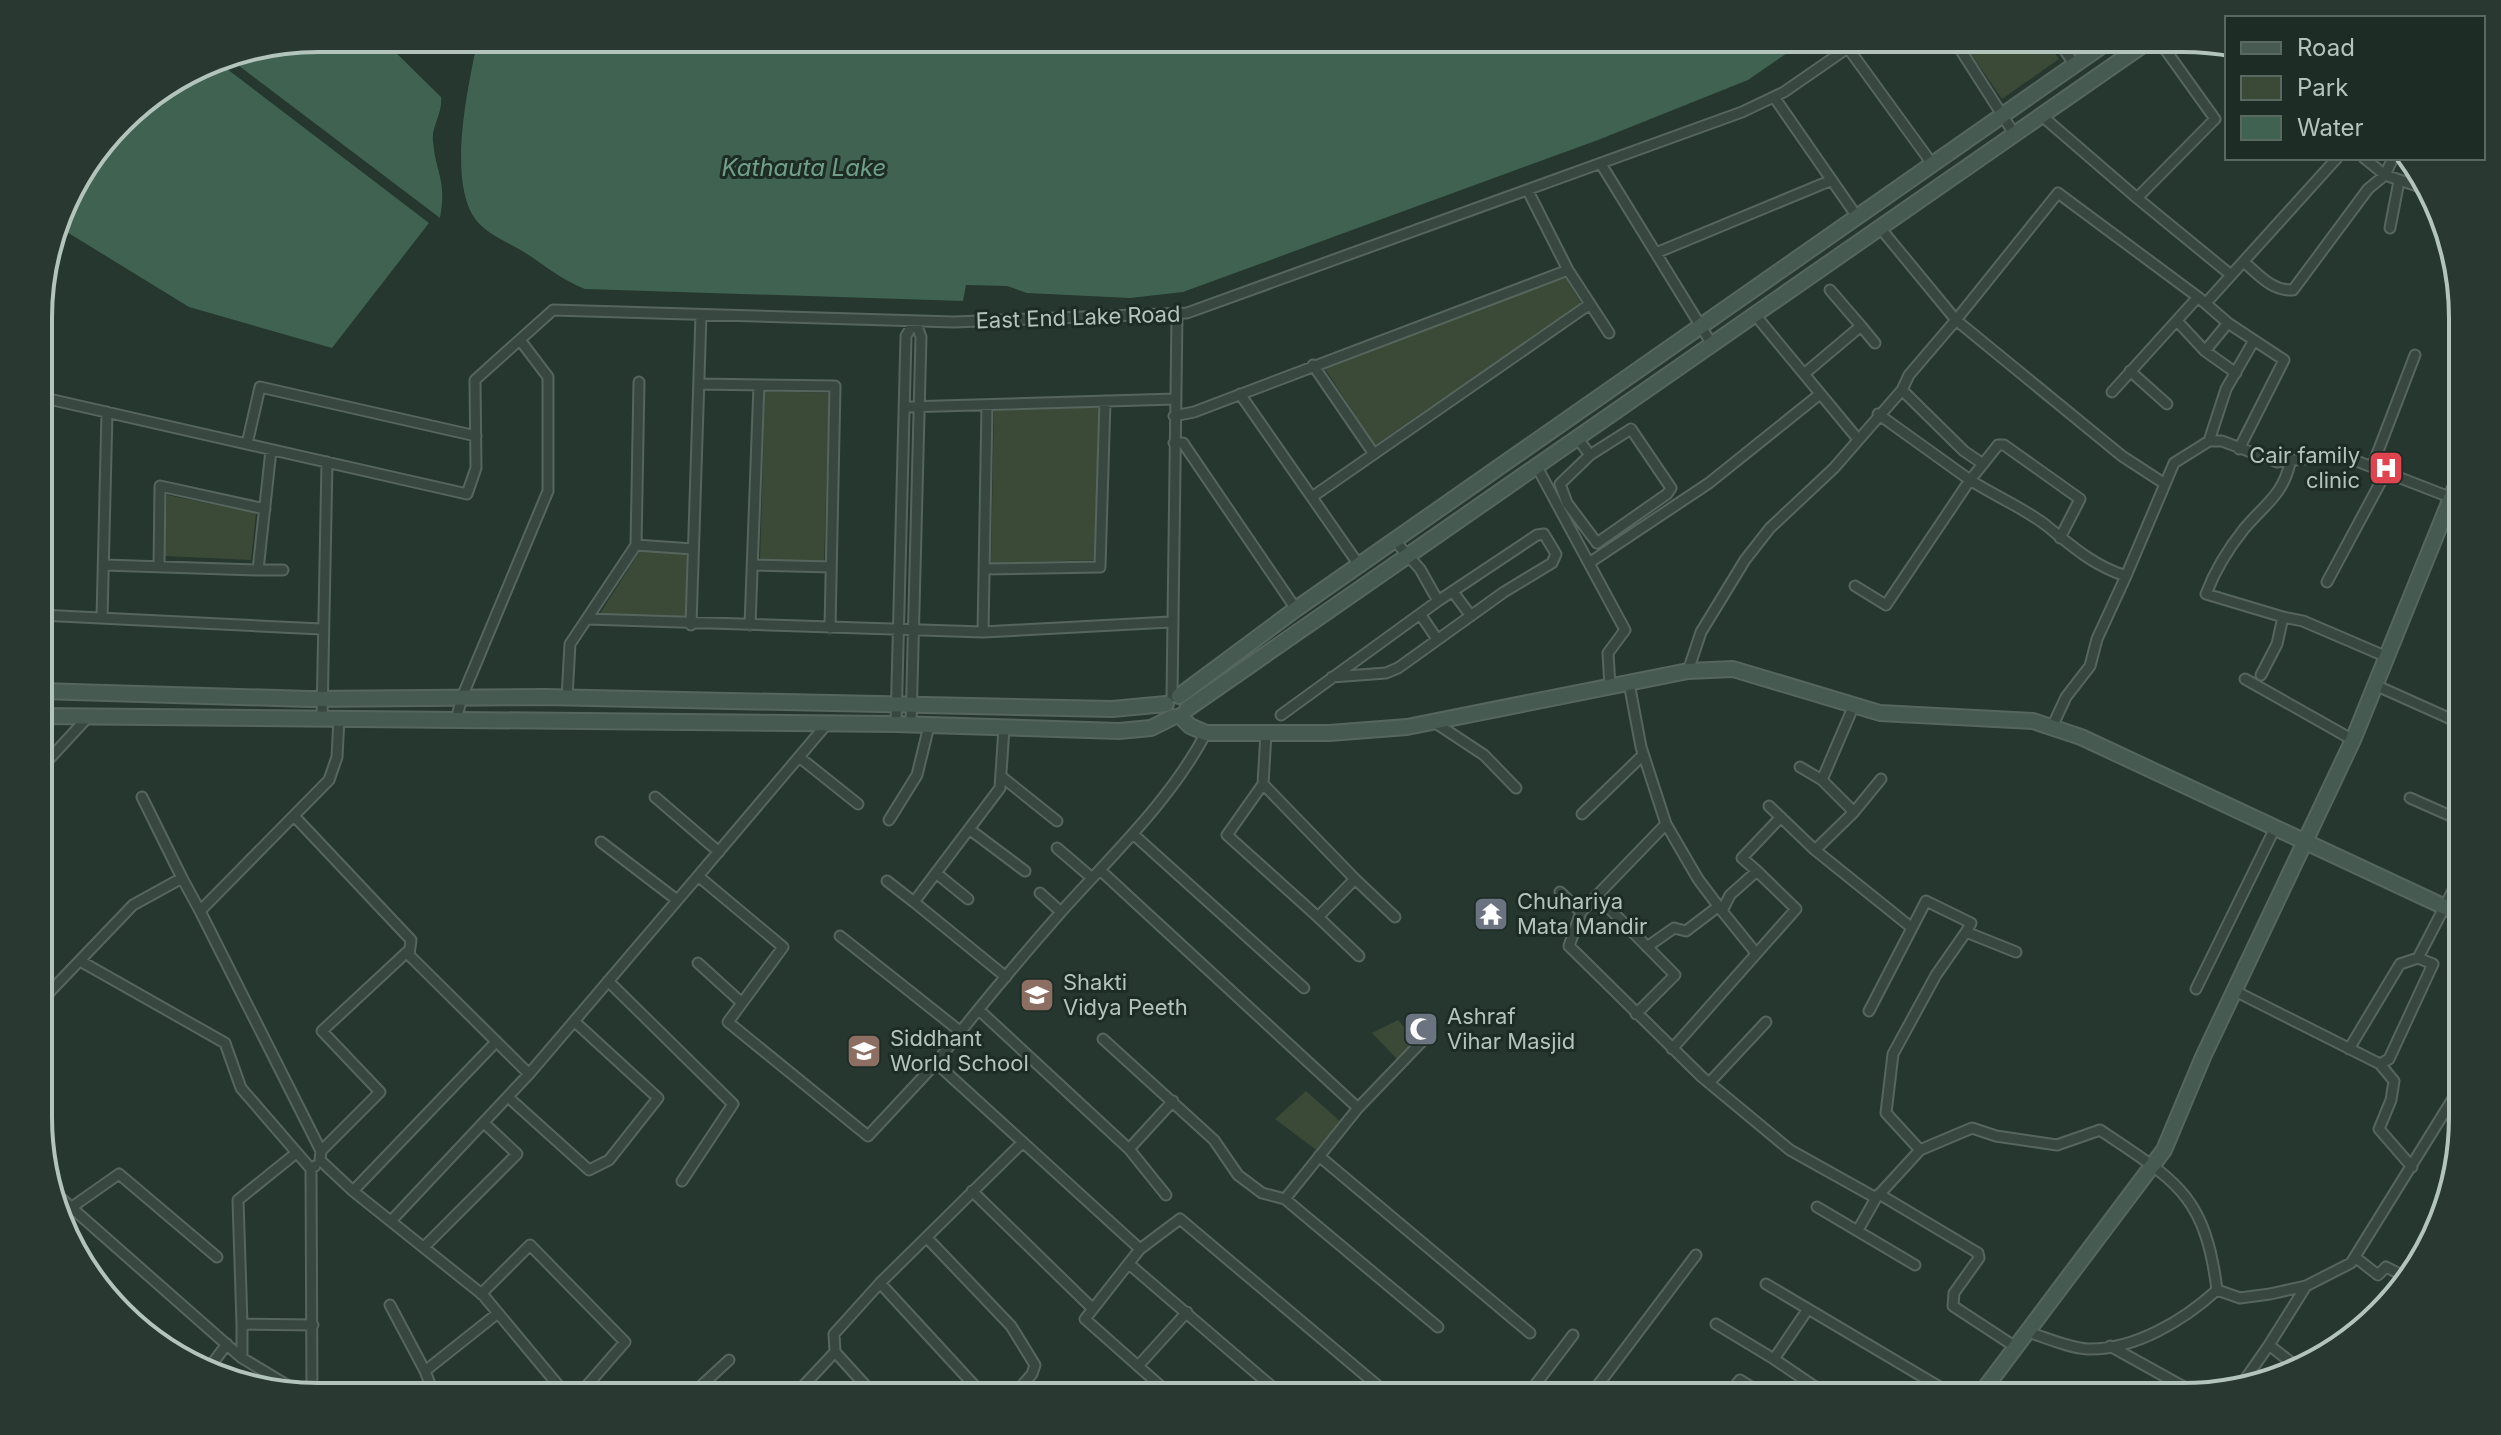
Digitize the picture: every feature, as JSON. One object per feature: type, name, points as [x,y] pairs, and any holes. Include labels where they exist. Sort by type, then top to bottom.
[{"type":"street","name":"East End Lake Road","points":[[327,462],[467,494],[476,468],[475,380],[553,310],[915,321],[1177,314],[1285,280],[1774,97],[1842,52]]},
{"type":"street","points":[[1851,52],[1933,165]]},
{"type":"street","points":[[1963,52],[2005,114],[2015,135]]},
{"type":"street","points":[[2066,52],[2075,65]]},
{"type":"street","points":[[52,716],[903,725],[1119,731],[1151,728],[1296,609],[2093,52]]},
{"type":"street","points":[[52,691],[321,698],[567,697],[1140,709],[1176,707],[1411,561],[1537,467],[2135,52]]},
{"type":"street","points":[[2137,198],[2215,119],[2165,52]]},
{"type":"street","points":[[1774,97],[1858,218]]},
{"type":"street","points":[[2042,116],[2231,275]]},
{"type":"street","points":[[2112,392],[2177,321],[2244,262],[2335,160]]},
{"type":"street","points":[[2366,160],[2385,175],[2413,185]]},
{"type":"street","points":[[2244,262],[2268,284],[2281,290],[2293,290],[2368,189],[2385,175],[2392,160]]},
{"type":"street","points":[[1601,164],[1713,346]]},
{"type":"street","points":[[1656,253],[1832,180]]},
{"type":"street","points":[[2390,228],[2399,181]]},
{"type":"street","points":[[1528,191],[1568,270],[1609,333]]},
{"type":"street","points":[[1688,671],[1701,632],[1745,560],[1770,528],[1834,468],[1902,390],[1909,375],[2058,193],[2202,300],[2253,342],[2284,360],[2239,449]]},
{"type":"street","points":[[1881,229],[1956,320],[2122,456],[2165,484]]},
{"type":"street","points":[[1174,416],[1568,270]]},
{"type":"street","points":[[1830,290],[1875,343]]},
{"type":"street","points":[[1312,497],[1590,304]]},
{"type":"street","points":[[1177,314],[1170,622],[1176,707],[1190,726],[1206,733],[1329,733],[1434,722],[1688,671],[1733,669],[1880,713],[2000,718],[2052,727],[2081,737],[2448,908]]},
{"type":"street","points":[[691,625],[701,315]]},
{"type":"street","points":[[1756,316],[1857,438]]},
{"type":"street","points":[[903,725],[914,631],[921,337],[915,321]]},
{"type":"street","points":[[903,725],[905,704],[899,630],[906,336],[915,321]]},
{"type":"street","points":[[2177,321],[2205,351],[2236,373]]},
{"type":"street","points":[[2205,351],[2228,323]]},
{"type":"street","points":[[1804,374],[1861,326]]},
{"type":"street","points":[[456,720],[462,697],[548,491],[548,377],[520,340]]},
{"type":"street","points":[[2052,727],[2066,697],[2090,666],[2097,639],[2174,463],[2209,441],[2226,389],[2253,342]]},
{"type":"street","points":[[2372,467],[2415,355]]},
{"type":"street","points":[[1313,365],[1374,454]]},
{"type":"street","points":[[2130,371],[2167,404]]},
{"type":"street","points":[[567,697],[570,644],[636,545],[639,382]]},
{"type":"street","points":[[699,384],[835,386],[830,628]]},
{"type":"street","points":[[750,625],[759,385]]},
{"type":"street","points":[[247,444],[260,387],[476,436]]},
{"type":"street","points":[[1902,390],[1952,440],[1983,464]]},
{"type":"street","points":[[1240,394],[1359,565]]},
{"type":"street","points":[[1589,563],[1709,483],[1820,394]]},
{"type":"street","points":[[905,407],[1175,399]]},
{"type":"street","points":[[52,400],[327,462],[321,629],[322,717]]},
{"type":"street","points":[[984,569],[1100,567],[1105,401]]},
{"type":"street","points":[[983,632],[987,405]]},
{"type":"street","points":[[102,618],[107,412]]},
{"type":"street","points":[[1878,414],[1970,480],[2045,524],[2110,572],[2126,576]]},
{"type":"street","points":[[1631,429],[1671,488],[1667,494],[1597,543],[1567,503],[1560,484],[1590,455],[1631,429]]},
{"type":"street","points":[[1578,439],[1590,455]]},
{"type":"street","points":[[2209,441],[2264,460],[2290,463],[2330,454],[2386,472],[2448,501]]},
{"type":"street","points":[[1174,443],[1183,443],[1296,609]]},
{"type":"street","points":[[1855,586],[1886,605],[1970,480],[1984,467],[1983,464],[1998,445],[2004,445],[2080,499],[2060,538]]},
{"type":"street","points":[[258,570],[271,450]]},
{"type":"street","points":[[2290,463],[2286,484],[2274,501],[2246,527],[2216,568],[2206,594],[2303,621],[2387,657]]},
{"type":"street","points":[[1537,467],[1625,630],[1608,653],[1610,687]]},
{"type":"street","points":[[2327,582],[2386,472]]},
{"type":"street","points":[[159,567],[160,486],[265,509]]},
{"type":"street","points":[[1991,1382],[2154,1166],[2184,1111],[2203,1057],[2307,843],[2353,740],[2448,507]]},
{"type":"street","points":[[1281,715],[1332,677],[1438,601],[1537,535],[1544,534],[1556,554],[1552,563],[1386,673],[1332,677]]},
{"type":"street","points":[[1394,540],[1438,601]]},
{"type":"street","points":[[636,545],[693,549]]},
{"type":"street","points":[[104,565],[283,570]]},
{"type":"street","points":[[753,565],[831,567]]},
{"type":"street","points":[[1453,592],[1471,616]]},
{"type":"street","points":[[1420,614],[1437,639]]},
{"type":"street","points":[[52,616],[321,629]]},
{"type":"street","points":[[2261,675],[2277,644],[2283,617]]},
{"type":"street","points":[[587,619],[691,625],[983,632],[1170,622]]},
{"type":"street","points":[[2245,679],[2353,740]]},
{"type":"street","points":[[1629,683],[1643,755],[1666,824],[1698,879],[1756,953]]},
{"type":"street","points":[[2375,685],[2448,718]]},
{"type":"street","points":[[1822,780],[1854,705]]},
{"type":"street","points":[[52,756],[89,716]]},
{"type":"street","points":[[200,911],[203,904],[320,791],[334,770],[339,718]]},
{"type":"street","points":[[1434,722],[1484,755],[1516,788]]},
{"type":"street","points":[[391,1221],[575,1022],[826,725]]},
{"type":"street","points":[[889,820],[917,775],[929,726]]},
{"type":"street","points":[[914,902],[1000,788],[1004,728]]},
{"type":"street","points":[[698,876],[783,947],[728,1022],[868,1136],[936,1063],[1061,912],[1133,834],[1190,763],[1206,733]]},
{"type":"street","points":[[1266,733],[1263,784],[1227,835],[1359,956]]},
{"type":"street","points":[[1582,814],[1643,755]]},
{"type":"street","points":[[799,757],[858,804]]},
{"type":"street","points":[[1800,767],[1822,780],[1854,812]]},
{"type":"street","points":[[1002,777],[1057,821]]},
{"type":"street","points":[[1815,850],[1854,812],[1881,779]]},
{"type":"street","points":[[1263,784],[1395,917]]},
{"type":"street","points":[[142,797],[320,1156],[353,1191],[481,1294],[553,1383]]},
{"type":"street","points":[[655,797],[719,852]]},
{"type":"street","points":[[2410,798],[2448,815]]},
{"type":"street","points":[[1769,806],[1815,850],[1912,928]]},
{"type":"street","points":[[295,817],[411,940],[407,952],[322,1031],[380,1092],[311,1169],[312,1383]]},
{"type":"street","points":[[1672,1049],[1796,909],[1742,858],[1781,817]]},
{"type":"street","points":[[1666,824],[1581,912],[1569,946],[1672,1049],[1790,1150],[1978,1253],[1979,1258],[1954,1293],[1953,1306],[2017,1348]]},
{"type":"street","points":[[2196,989],[2275,828]]},
{"type":"street","points":[[969,829],[1025,871]]},
{"type":"street","points":[[1133,834],[1304,988]]},
{"type":"street","points":[[601,842],[677,900]]},
{"type":"street","points":[[1057,848],[1092,878]]},
{"type":"street","points":[[1100,870],[1358,1108]]},
{"type":"street","points":[[1647,947],[1674,928],[1686,931],[1721,908],[1730,895],[1757,871]]},
{"type":"street","points":[[936,873],[968,899]]},
{"type":"street","points":[[52,991],[133,905],[182,878]]},
{"type":"street","points":[[1318,917],[1355,879]]},
{"type":"street","points":[[887,881],[1006,977]]},
{"type":"street","points":[[1560,892],[1581,912]]},
{"type":"street","points":[[1040,893],[1061,912]]},
{"type":"street","points":[[1597,896],[1675,975],[1636,1014]]},
{"type":"street","points":[[2418,958],[2448,897]]},
{"type":"street","points":[[1869,1011],[1926,901],[1971,923],[1936,975],[1893,1054],[1886,1113],[1920,1150]]},
{"type":"street","points":[[1966,932],[2016,952]]},
{"type":"street","points":[[840,936],[961,1032]]},
{"type":"street","points":[[407,952],[529,1074]]},
{"type":"street","points":[[2349,1049],[2400,964],[2418,958],[2433,964],[2389,1059],[2380,1064]]},
{"type":"street","points":[[82,962],[225,1043],[241,1088],[311,1169]]},
{"type":"street","points":[[698,963],[742,1003]]},
{"type":"street","points":[[608,981],[733,1104],[682,1181]]},
{"type":"street","points":[[2235,991],[2380,1064],[2394,1081],[2391,1100],[2379,1129],[2412,1167]]},
{"type":"street","points":[[979,1010],[1129,1149],[1166,1195]]},
{"type":"street","points":[[508,1097],[589,1170],[609,1160],[658,1098],[575,1022]]},
{"type":"street","points":[[1709,1083],[1766,1022]]},
{"type":"street","points":[[1285,1199],[1358,1108],[1431,1032]]},
{"type":"street","points":[[1103,1039],[1214,1140],[1238,1175],[1262,1193],[1285,1199],[1438,1327]]},
{"type":"street","points":[[353,1191],[496,1042]]},
{"type":"street","points":[[936,1063],[1140,1249]]},
{"type":"street","points":[[1129,1149],[1173,1101]]},
{"type":"street","points":[[2217,1290],[2240,1298],[2306,1286],[2355,1257],[2448,1107]]},
{"type":"street","points":[[424,1247],[517,1154],[484,1123]]},
{"type":"street","points":[[1858,1230],[1878,1196],[1920,1150],[1972,1128],[1996,1136],[2057,1145],[2100,1130],[2154,1166],[2176,1185],[2199,1215],[2209,1238],[2217,1290]]},
{"type":"street","points":[[863,1383],[835,1352],[834,1334],[880,1283],[1023,1142]]},
{"type":"street","points":[[242,1358],[238,1200],[295,1154]]},
{"type":"street","points":[[1319,1156],[1530,1333]]},
{"type":"street","points":[[72,1207],[119,1174],[217,1257]]},
{"type":"street","points":[[972,1191],[1093,1309]]},
{"type":"street","points":[[66,1202],[242,1358],[279,1380]]},
{"type":"street","points":[[1817,1207],[1915,1265]]},
{"type":"street","points":[[1157,1383],[1085,1319],[1140,1249],[1180,1219],[1374,1382]]},
{"type":"street","points":[[928,1239],[1011,1326],[1035,1365],[1025,1383]]},
{"type":"street","points":[[481,1294],[530,1245],[625,1342],[589,1383]]},
{"type":"street","points":[[1600,1382],[1696,1255]]},
{"type":"street","points":[[2355,1257],[2378,1275],[2386,1267],[2398,1273]]},
{"type":"street","points":[[1129,1264],[1267,1382]]},
{"type":"street","points":[[880,1283],[972,1383]]},
{"type":"street","points":[[1766,1284],[1932,1382]]},
{"type":"street","points":[[2249,1374],[2306,1286]]},
{"type":"street","points":[[2028,1332],[2087,1349],[2110,1346],[2156,1331],[2217,1290]]},
{"type":"street","points":[[390,1305],[425,1371],[427,1383]]},
{"type":"street","points":[[1774,1359],[1808,1309]]},
{"type":"street","points":[[1138,1366],[1187,1312]]},
{"type":"street","points":[[425,1371],[498,1313]]},
{"type":"street","points":[[242,1324],[313,1325]]},
{"type":"street","points":[[1716,1324],[1808,1382]]},
{"type":"street","points":[[1537,1382],[1573,1335]]},
{"type":"street","points":[[214,1362],[227,1344]]},
{"type":"street","points":[[2269,1345],[2289,1361]]},
{"type":"street","points":[[2110,1346],[2174,1382]]},
{"type":"street","points":[[810,1383],[835,1352]]},
{"type":"street","points":[[704,1383],[729,1360]]},
{"type":"green space","points":[[1970,52],[2054,52],[2059,59],[2002,99]]},
{"type":"green space","points":[[1565,277],[1581,303],[1375,445],[1323,366]]},
{"type":"green space","points":[[765,391],[829,393],[824,562],[760,560]]},
{"type":"green space","points":[[1099,407],[1094,560],[991,563],[994,411]]},
{"type":"green space","points":[[167,495],[256,513],[251,560],[164,556]]},
{"type":"green space","points":[[640,551],[687,552],[686,617],[599,615]]},
{"type":"green space","points":[[1398,1020],[1417,1042],[1398,1060],[1372,1033]]},
{"type":"green space","points":[[1306,1091],[1342,1123],[1319,1152],[1275,1119]]},
{"type":"water","points":[[395,52],[441,97],[433,136],[442,185],[440,218],[237,65],[283,54]]},
{"type":"water","name":"Kathauta Lake","points":[[475,52],[1789,52],[1748,80],[1598,140],[1183,292],[1130,298],[1027,293],[1007,286],[966,285],[963,301],[585,289],[487,231],[476,220],[467,203],[462,181],[462,131]]},
{"type":"water","points":[[227,69],[429,223],[332,348],[189,307],[66,232],[88,185],[118,143],[170,97],[200,79]]},
{"type":"place","name":"Cair family clinic","points":[[2386,468]]},
{"type":"place","name":"Chuhariya Mata Mandir","points":[[1491,914]]},
{"type":"place","name":"Shakti Vidya Peeth","points":[[1037,995]]},
{"type":"place","name":"Ashraf Vihar Masjid","points":[[1421,1029]]},
{"type":"place","name":"Siddhant World School","points":[[864,1051]]}]
